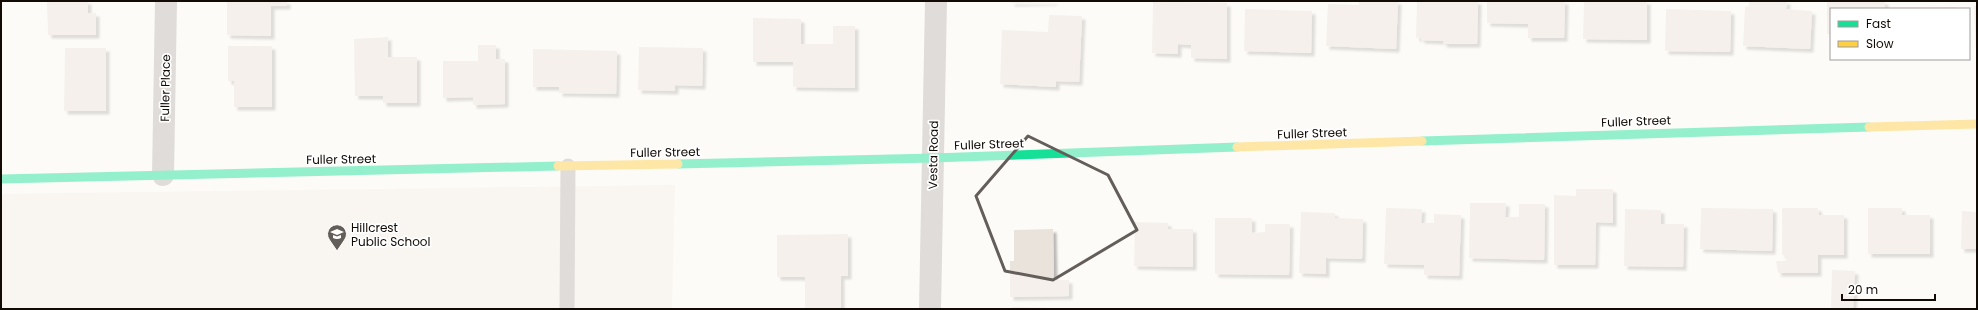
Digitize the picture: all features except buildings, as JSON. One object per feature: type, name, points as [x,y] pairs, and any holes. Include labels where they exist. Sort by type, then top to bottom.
[{"type":"street","name":"Fuller Place","points":[[163,175],[166,1]]},
{"type":"street","name":"Vesta Road","points":[[930,309],[936,1]]},
{"type":"street","name":"Fuller Street","points":[[1,179],[933,158],[1612,134],[1977,124]]},
{"type":"lane","points":[[567,309],[568,166]]},
{"type":"highlighted area","points":[[1028,136],[1108,175],[1137,230],[1053,280],[1005,271],[976,196]]},
{"type":"shaded area","name":"Hillcrest Public School","points":[[675,185],[672,309],[1,309],[1,194]]},
{"type":"traffic: fast","points":[[1422,141],[1869,127]]},
{"type":"traffic: fast","points":[[678,164],[933,158],[1237,147]]},
{"type":"traffic: fast","points":[[1,179],[558,166]]},
{"type":"traffic: slow","points":[[1869,127],[1977,124]]},
{"type":"traffic: slow","points":[[1237,147],[1422,141]]},
{"type":"traffic: slow","points":[[558,166],[678,164]]},
{"type":"place","name":"Hillcrest Public School","points":[[337,251]]}]
